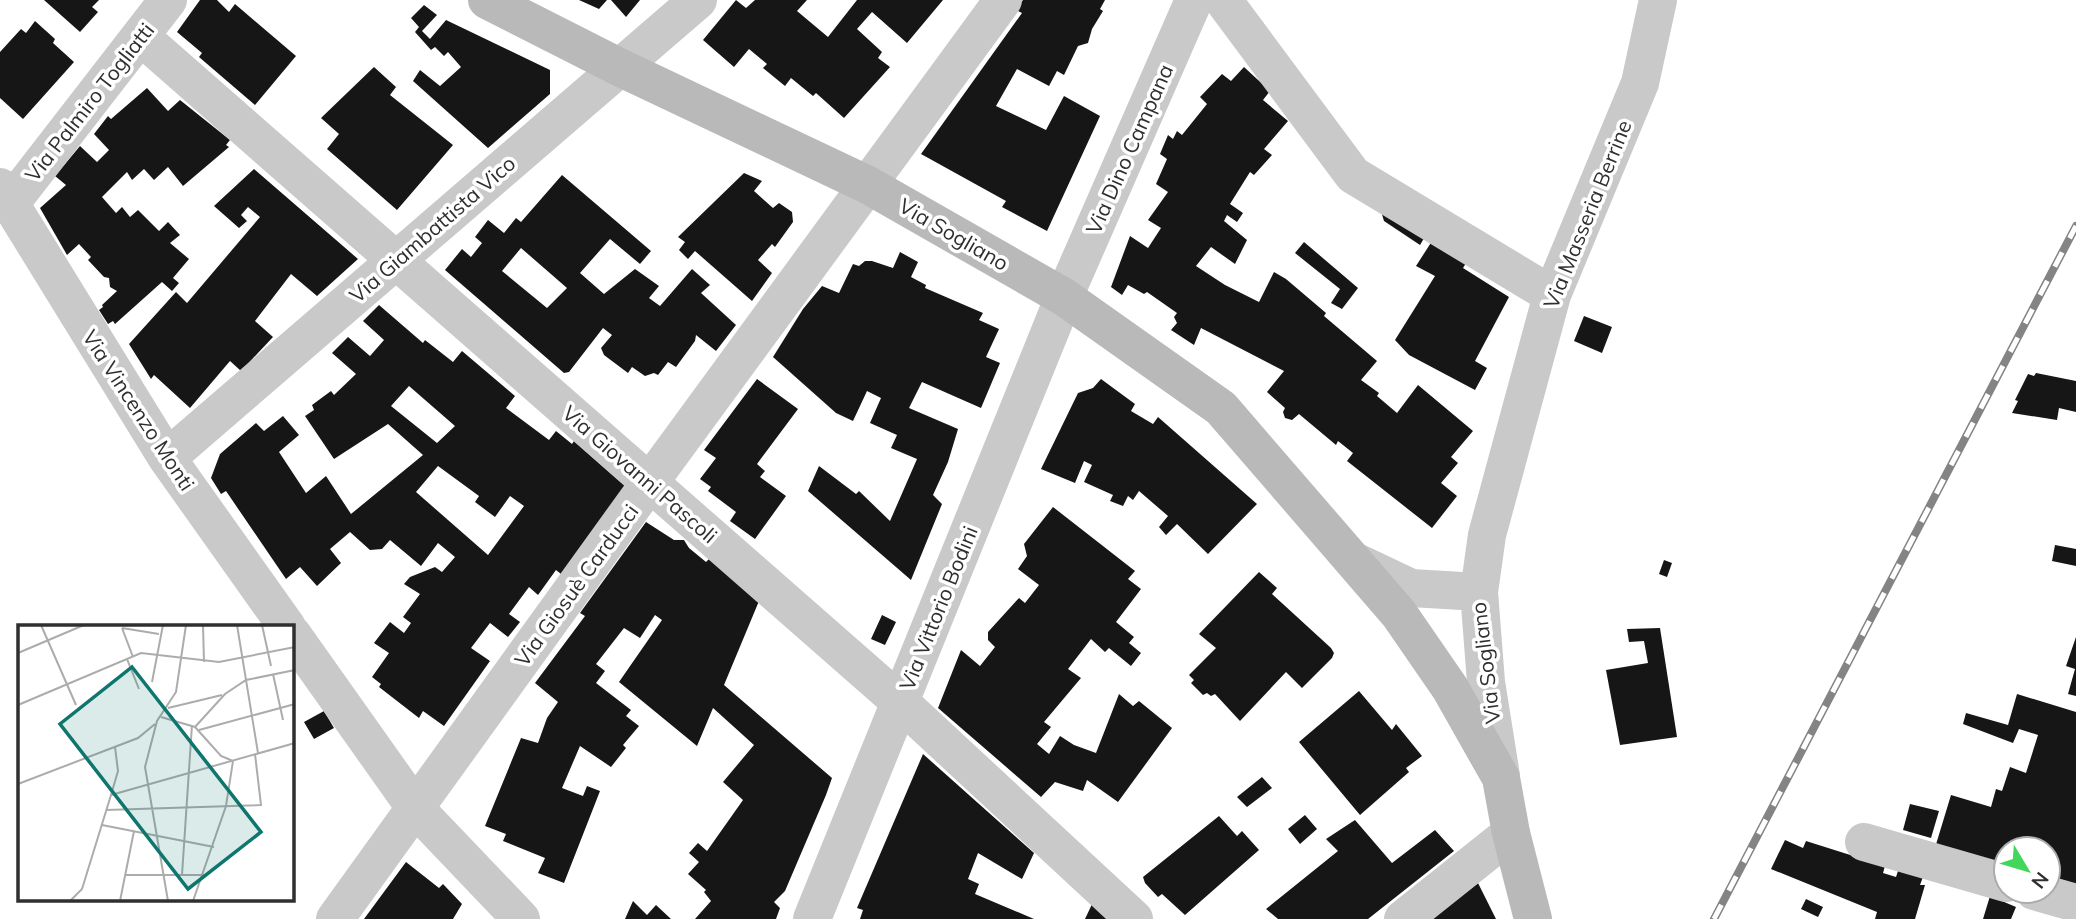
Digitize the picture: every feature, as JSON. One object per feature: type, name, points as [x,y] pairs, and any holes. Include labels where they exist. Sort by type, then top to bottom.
[{"type":"street","name":"Via Palmiro Togliatti","points":[[5,195],[168,0]]},
{"type":"street","name":"Via Sogliano","points":[[487,0],[619,67],[868,185],[1064,297],[1221,408],[1399,614],[1450,688],[1501,778]]},
{"type":"street","name":"Via Giambattista Vico","points":[[167,458],[698,0]]},
{"type":"street","name":"Via Giosuè Carducci","points":[[335,919],[650,482],[1003,0]]},
{"type":"street","name":"Via Dino Campana","points":[[1064,297],[1194,0]]},
{"type":"street","points":[[1223,0],[1353,175],[1552,295]]},
{"type":"street","name":"Via Masseria Berrine","points":[[1479,592],[1487,535],[1552,295],[1640,83],[1658,0]]},
{"type":"street","name":"Via Giovanni Pascoli","points":[[140,36],[900,702],[1134,919]]},
{"type":"street","name":"Via Vincenzo Monti","points":[[5,195],[167,458],[286,625]]},
{"type":"street","name":"Via Vittorio Bodini","points":[[812,919],[1064,297]]},
{"type":"street","name":"Via Sogliano","points":[[1354,561],[1411,588],[1479,592],[1486,682],[1501,778],[1511,833],[1533,919]]},
{"type":"street","points":[[294,637],[416,808],[521,919]]},
{"type":"street","points":[[1403,919],[1511,833]]},
{"type":"street","points":[[1864,842],[1992,879]]},
{"type":"building","points":[[44,0],[99,0],[92,7],[98,12],[80,32]]},
{"type":"building","points":[[200,0],[217,0],[229,12],[235,4],[296,56],[255,105],[199,57],[202,53],[177,32]]},
{"type":"building","points":[[579,0],[607,0],[599,9]]},
{"type":"building","points":[[611,0],[640,0],[626,17]]},
{"type":"building","points":[[736,0],[746,8],[755,0],[807,0],[797,11],[828,37],[857,0],[943,0],[907,43],[872,12],[857,29],[882,52],[878,58],[890,67],[844,118],[816,93],[813,96],[791,78],[785,86],[763,68],[767,64],[749,49],[734,67],[703,40]]},
{"type":"building","points":[[1023,0],[1105,0],[1100,9],[1103,11],[1092,29],[1088,43],[1078,46],[1064,75],[1057,71],[1049,86],[1017,69],[996,106],[1046,130],[1064,96],[1100,116],[1047,231],[1002,207],[1006,201],[921,154],[1022,13],[1016,10]]},
{"type":"building","points":[[424,5],[437,15],[422,31],[430,39],[446,20],[550,70],[550,94],[488,148],[413,81],[420,70],[440,86],[461,67],[448,52],[444,56],[435,47],[431,50],[415,32],[419,27],[411,18]]},
{"type":"building","points":[[35,21],[55,39],[53,43],[74,62],[23,119],[0,98],[0,52],[21,29],[26,33]]},
{"type":"building","points":[[374,67],[396,87],[390,95],[453,145],[397,210],[327,149],[339,134],[321,118]]},
{"type":"building","points":[[1244,67],[1270,91],[1263,100],[1288,121],[1264,149],[1272,155],[1254,175],[1250,172],[1230,204],[1243,213],[1237,222],[1227,215],[1224,221],[1247,240],[1235,264],[1211,247],[1196,266],[1225,285],[1259,302],[1274,272],[1286,279],[1377,361],[1361,380],[1379,393],[1377,396],[1397,413],[1418,385],[1473,431],[1451,457],[1458,463],[1441,483],[1457,496],[1432,528],[1347,461],[1353,453],[1338,441],[1336,445],[1299,414],[1292,420],[1285,418],[1285,408],[1267,392],[1284,371],[1201,328],[1194,345],[1171,330],[1177,323],[1174,317],[1177,313],[1147,292],[1144,294],[1128,285],[1122,295],[1111,287],[1130,236],[1148,248],[1161,228],[1148,220],[1168,192],[1156,184],[1167,159],[1160,154],[1168,135],[1173,139],[1177,131],[1182,135],[1207,104],[1200,97],[1222,74],[1231,81]]},
{"type":"building","points":[[147,88],[168,111],[180,100],[230,140],[226,145],[229,147],[183,186],[168,167],[154,180],[144,169],[132,180],[127,172],[102,197],[116,213],[122,207],[130,217],[138,210],[159,231],[168,222],[180,235],[170,243],[189,259],[173,278],[179,283],[172,291],[162,282],[115,324],[113,321],[108,324],[99,310],[117,291],[110,287],[109,278],[104,277],[88,260],[91,257],[79,244],[67,255],[40,208],[66,185],[55,176],[80,146],[97,162],[109,150],[94,134],[108,116],[111,119]]},
{"type":"building","points":[[254,169],[358,259],[317,296],[291,274],[255,321],[273,337],[241,371],[230,361],[190,408],[154,375],[151,379],[129,344],[176,292],[187,303],[260,217],[248,207],[241,215],[247,221],[239,228],[214,206]]},
{"type":"building","points":[[744,173],[762,181],[754,191],[773,208],[779,203],[792,212],[793,222],[775,247],[772,244],[758,260],[772,273],[752,301],[695,251],[688,259],[679,250],[685,242],[678,237]]},
{"type":"building","points":[[562,175],[651,251],[640,264],[610,239],[580,273],[604,294],[635,269],[659,286],[649,298],[660,306],[692,269],[710,285],[701,293],[736,325],[716,351],[696,335],[695,341],[676,367],[668,362],[658,375],[654,373],[645,376],[632,367],[628,373],[604,355],[601,348],[612,335],[603,328],[569,372],[564,373],[445,270],[462,249],[471,257],[482,243],[475,237],[488,220],[504,233],[516,218],[521,222]],"holes":[[[521,248],[567,288],[547,308],[502,271]]]},
{"type":"building","points":[[1380,208],[1426,235],[1420,245],[1384,221]]},
{"type":"building","points":[[1434,238],[1468,260],[1463,268],[1509,297],[1475,361],[1487,368],[1475,390],[1409,355],[1395,340],[1435,276],[1416,266]]},
{"type":"building","points":[[1304,242],[1358,288],[1342,309],[1331,303],[1340,289],[1295,253]]},
{"type":"building","points":[[900,252],[918,262],[911,277],[926,285],[925,288],[983,313],[979,320],[999,329],[986,357],[1000,363],[981,408],[922,382],[909,408],[958,429],[948,462],[933,495],[942,504],[911,580],[808,491],[819,466],[856,494],[859,491],[890,521],[917,459],[891,448],[897,435],[870,423],[881,398],[867,391],[853,421],[836,413],[773,357],[803,309],[822,286],[839,293],[853,264],[859,266],[865,261],[872,261],[893,268]]},
{"type":"building","points":[[379,305],[423,343],[425,340],[453,362],[462,351],[515,396],[506,408],[549,440],[556,431],[572,444],[574,441],[625,486],[561,574],[556,570],[538,595],[529,587],[509,614],[520,622],[508,637],[490,623],[471,648],[490,661],[444,726],[423,711],[419,718],[379,687],[381,684],[372,677],[389,653],[374,643],[390,622],[404,633],[411,623],[403,617],[420,594],[404,584],[410,577],[435,567],[442,572],[455,557],[438,543],[421,566],[390,540],[382,549],[370,550],[350,532],[330,549],[341,563],[317,586],[300,567],[286,579],[226,491],[221,494],[211,478],[220,454],[256,423],[264,431],[283,416],[299,435],[279,452],[306,493],[326,476],[351,514],[423,455],[388,424],[334,459],[305,416],[314,410],[312,405],[331,391],[334,395],[356,374],[332,353],[348,337],[370,356],[384,340],[363,321]],"holes":[[[409,386],[455,426],[437,443],[391,406]],[[438,466],[479,496],[475,502],[495,517],[510,496],[524,506],[488,555],[416,492]]]},
{"type":"building","points":[[1584,316],[1612,327],[1602,353],[1574,341]]},
{"type":"building","points":[[2036,373],[2076,381],[2076,412],[2059,408],[2057,420],[2012,413],[2018,401],[2015,400],[2028,374],[2034,376]]},
{"type":"building","points":[[757,379],[798,409],[757,464],[765,471],[760,477],[786,496],[755,539],[730,521],[736,512],[708,491],[711,487],[700,479],[716,458],[704,450]]},
{"type":"building","points":[[1101,379],[1135,404],[1131,411],[1153,424],[1158,417],[1257,504],[1208,554],[1177,524],[1166,535],[1159,527],[1168,516],[1139,491],[1133,500],[1128,496],[1123,506],[1110,501],[1113,495],[1084,482],[1092,465],[1084,461],[1075,483],[1041,469],[1078,393],[1093,388]]},
{"type":"building","points":[[1053,507],[1135,571],[1128,579],[1141,589],[1116,622],[1134,637],[1129,643],[1141,653],[1131,666],[1109,648],[1105,652],[1091,639],[1068,669],[1081,678],[1044,722],[1051,727],[1037,744],[1049,754],[1060,736],[1074,745],[1096,753],[1119,694],[1133,706],[1139,701],[1172,728],[1118,802],[1087,780],[1083,791],[1055,782],[1041,797],[938,708],[961,650],[980,666],[995,647],[988,640],[988,632],[1019,598],[1025,603],[1039,585],[1018,569],[1027,556],[1024,544]]},
{"type":"building","points":[[646,522],[674,540],[684,540],[689,548],[706,562],[710,558],[759,601],[724,685],[832,778],[785,891],[774,902],[780,908],[776,919],[695,919],[711,901],[704,892],[706,890],[688,874],[699,862],[689,853],[698,843],[707,851],[743,800],[723,782],[754,745],[713,708],[697,746],[619,682],[662,620],[655,615],[640,638],[624,628],[596,664],[605,671],[596,683],[631,710],[626,716],[639,726],[623,745],[626,748],[611,767],[580,746],[562,788],[583,796],[587,786],[600,791],[564,883],[538,873],[545,858],[503,841],[506,834],[485,826],[521,738],[538,743],[547,718],[558,702],[535,683],[585,616],[580,613]]},
{"type":"building","points":[[2055,545],[2076,549],[2076,566],[2052,561]]},
{"type":"building","points":[[1664,560],[1672,563],[1667,577],[1659,574]]},
{"type":"building","points":[[1259,572],[1277,588],[1272,594],[1334,653],[1302,688],[1286,672],[1240,721],[1215,694],[1203,695],[1191,683],[1194,680],[1189,675],[1216,648],[1199,634]]},
{"type":"building","points":[[882,615],[896,622],[885,645],[871,639]]},
{"type":"building","points":[[1660,628],[1677,737],[1620,745],[1606,670],[1648,663],[1644,641],[1629,642],[1627,629]]},
{"type":"building","points":[[2076,637],[2076,696],[2068,694],[2075,669],[2066,666]]},
{"type":"building","points":[[1359,691],[1392,730],[1396,724],[1422,756],[1406,768],[1409,772],[1360,815],[1299,742]]},
{"type":"building","points":[[2017,694],[2076,712],[2076,887],[2062,883],[2062,835],[1992,835],[1992,869],[1934,851],[1951,795],[1991,807],[1996,789],[2002,791],[2010,767],[2026,773],[2038,735],[2019,729],[2013,743],[1963,724],[1966,713],[2008,725]]},
{"type":"building","points":[[324,711],[334,728],[314,739],[304,722]]},
{"type":"building","points":[[923,754],[1034,853],[1022,879],[978,853],[968,879],[979,884],[975,894],[1034,919],[860,919],[863,910],[857,908]]},
{"type":"building","points":[[1262,777],[1272,788],[1247,807],[1237,797]]},
{"type":"building","points":[[1910,804],[1939,811],[1931,838],[1903,830]]},
{"type":"building","points":[[1305,815],[1317,829],[1300,844],[1288,829]]},
{"type":"building","points":[[1219,816],[1237,836],[1242,831],[1259,850],[1185,915],[1162,894],[1158,897],[1143,877]]},
{"type":"building","points":[[1355,820],[1392,863],[1435,830],[1454,851],[1368,919],[1278,919],[1266,909],[1338,851],[1326,839]]},
{"type":"building","points":[[1785,840],[1803,848],[1806,841],[1885,866],[1883,873],[1896,877],[1899,868],[1923,877],[1920,885],[1925,885],[1915,919],[1875,919],[1877,912],[1771,869]]},
{"type":"building","points":[[406,862],[439,888],[443,884],[462,904],[453,919],[364,919]]},
{"type":"building","points":[[1478,883],[1496,919],[1432,919]]},
{"type":"building","points":[[1990,896],[1992,905],[2016,907],[2011,919],[1983,919]]},
{"type":"building","points":[[1806,899],[1823,907],[1818,917],[1801,909]]},
{"type":"building","points":[[633,901],[647,915],[656,905],[671,919],[625,919]]},
{"type":"building","points":[[1093,902],[1113,919],[1085,919]]},
{"type":"railway","points":[[1714,919],[2076,226]]}]
